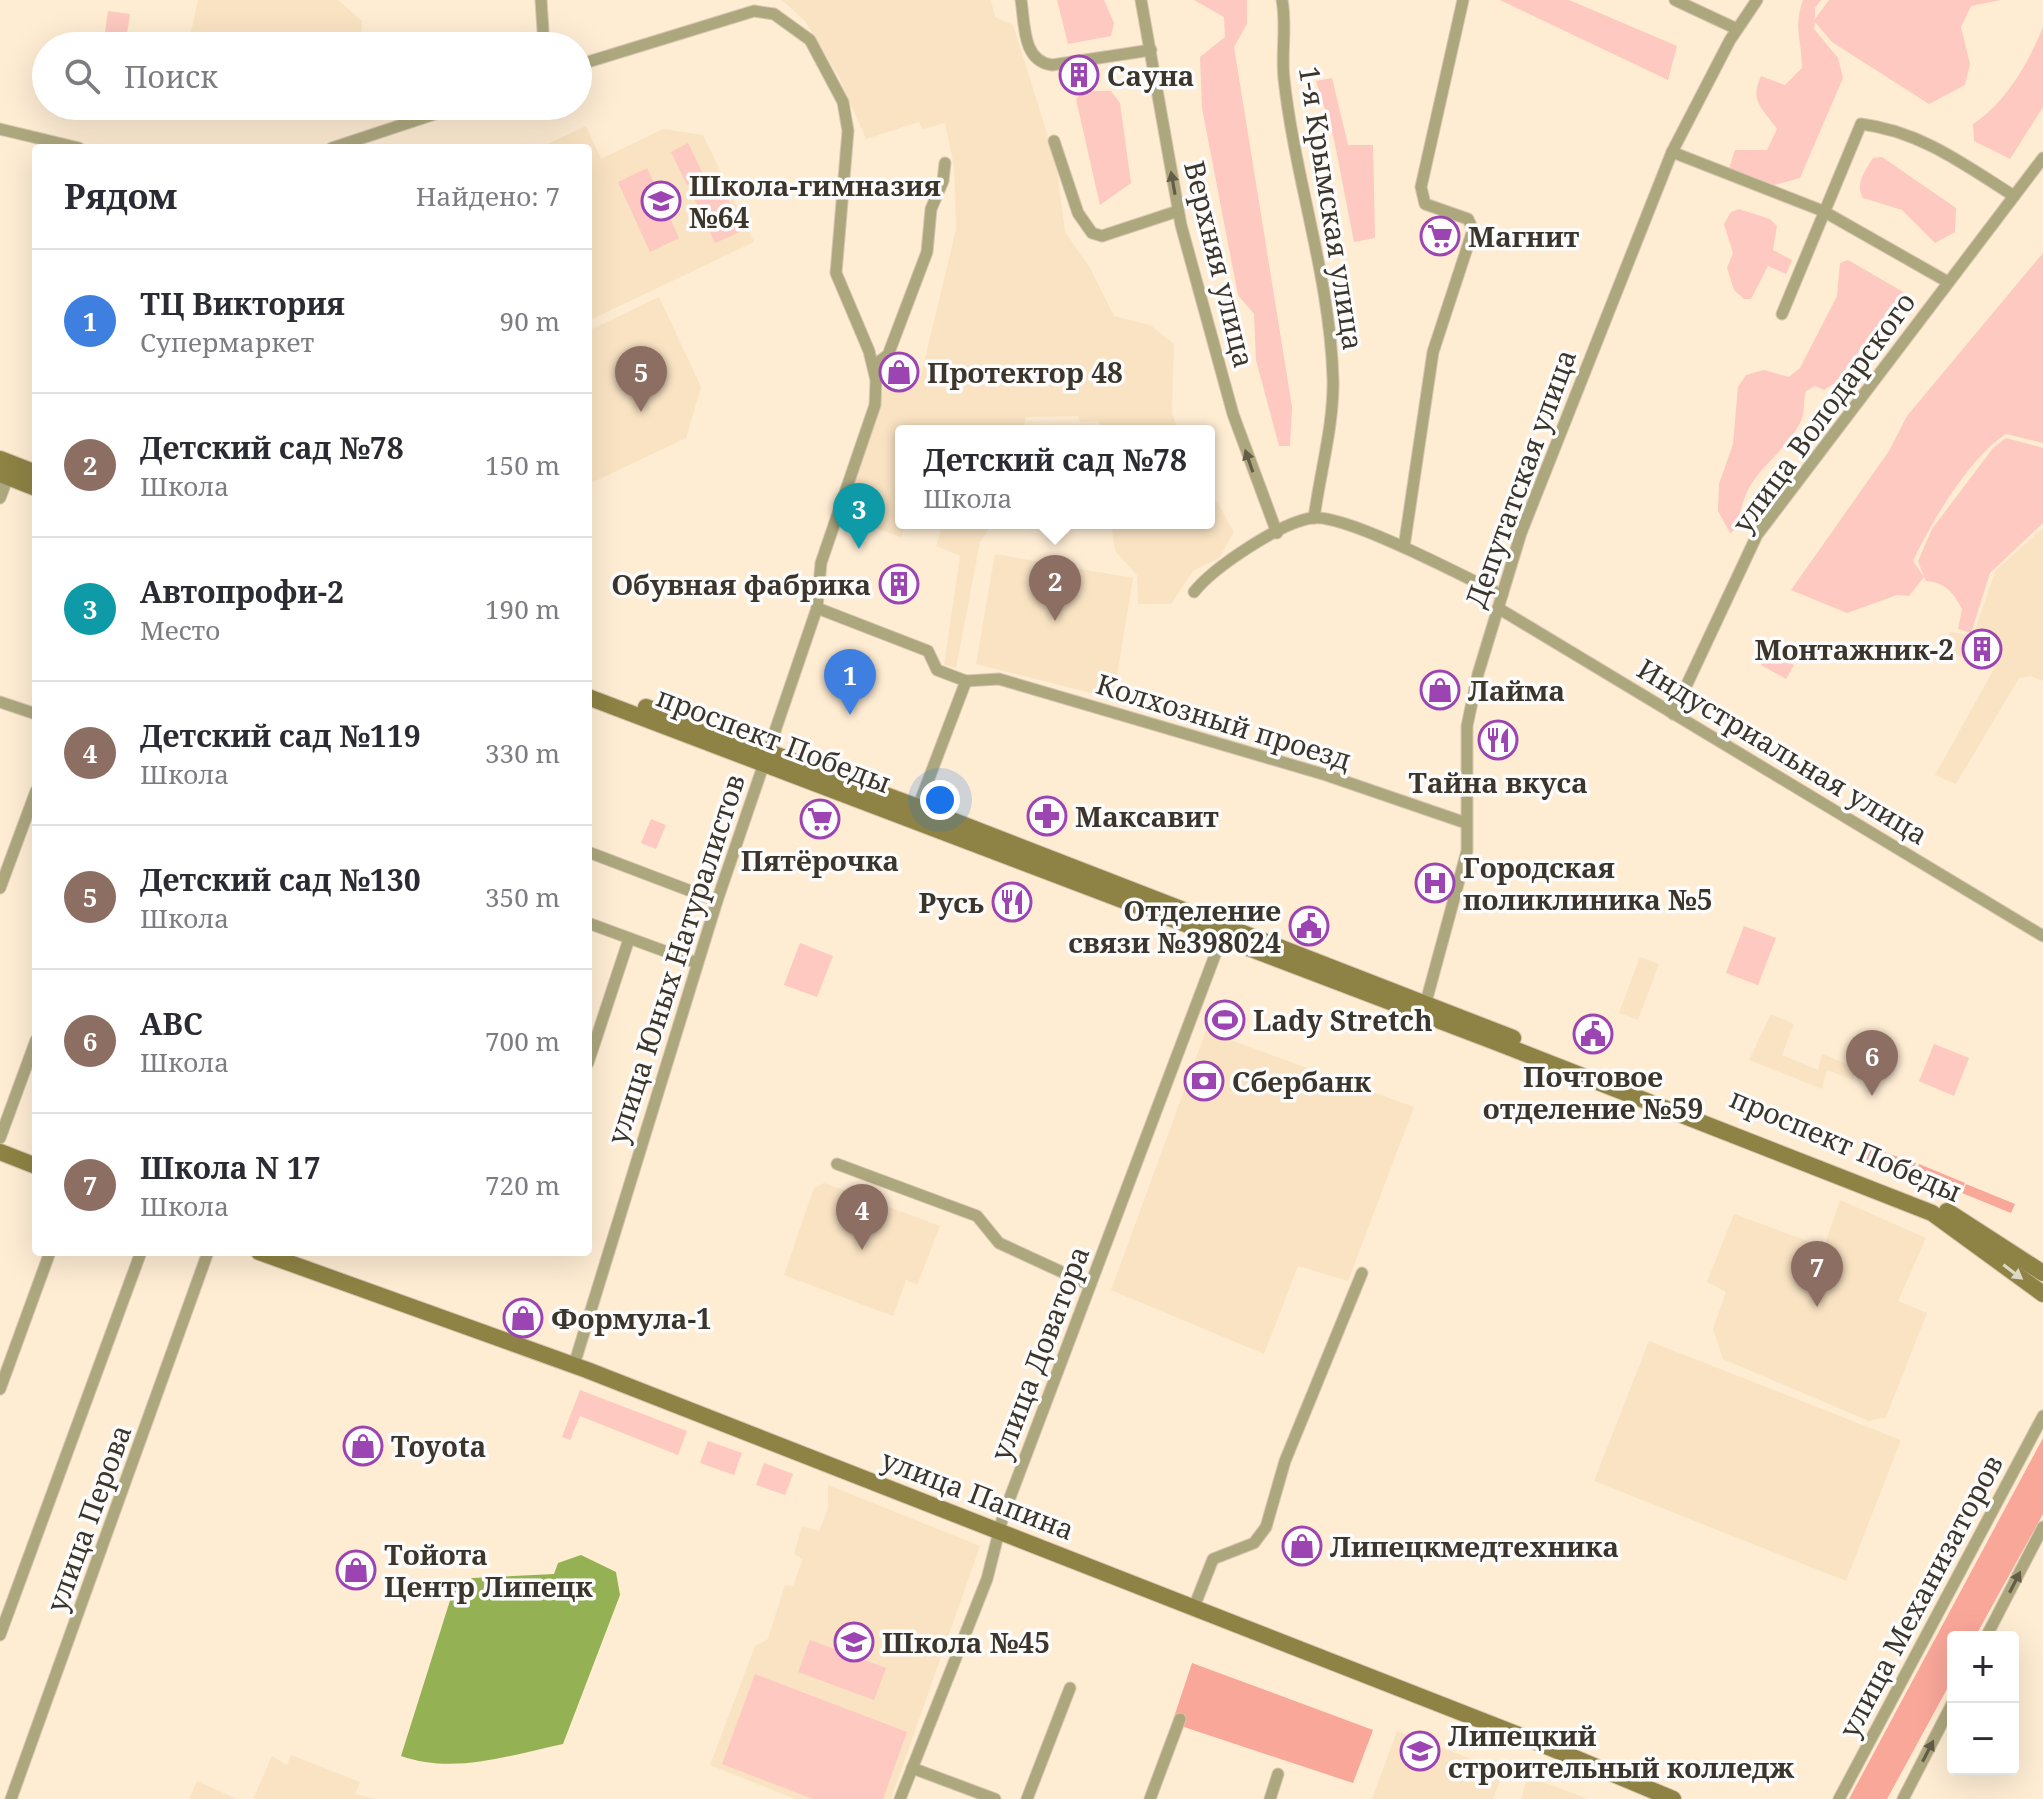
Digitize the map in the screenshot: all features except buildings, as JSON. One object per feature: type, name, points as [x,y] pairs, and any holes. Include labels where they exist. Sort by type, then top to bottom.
[{"type":"main road","points":[[0,459],[32,471]]},
{"type":"main road","points":[[4,475],[32,486]]},
{"type":"main road","name":"проспект Победы","points":[[592,688],[764,757],[1224,932],[1426,1002],[1933,1203],[2043,1273]]},
{"type":"main road","name":"проспект Победы","points":[[592,698],[918,807],[1932,1213],[2043,1294]]},
{"type":"main road","points":[[0,1152],[32,1164]]},
{"type":"main road","name":"улица Папина","points":[[270,1256],[574,1365],[1194,1607],[1673,1799]]},
{"type":"street","points":[[541,0],[543,32]]},
{"type":"street","points":[[1021,0],[1029,50],[1042,64],[1151,50]]},
{"type":"street","name":"Верхняя улица","points":[[1141,0],[1178,211],[1233,414],[1277,533]]},
{"type":"street","name":"1-я Крымская улица","points":[[1282,0],[1285,17],[1283,77],[1320,267],[1332,355],[1333,384],[1314,518]]},
{"type":"street","points":[[1404,547],[1433,352],[1473,230],[1468,219],[1425,204],[1421,187],[1463,0]]},
{"type":"street","points":[[1675,0],[1737,29]]},
{"type":"street","name":"Депутатская улица","points":[[1426,1002],[1467,851],[1467,726],[1521,533],[1672,152],[1737,29],[1757,0]]},
{"type":"street","name":"улица Юных Натуралистов","points":[[574,1365],[697,963],[764,757],[817,608],[821,563],[875,405],[873,366],[836,266],[847,121],[823,59],[810,40],[774,14],[754,11],[592,61]]},
{"type":"street","points":[[344,144],[417,120]]},
{"type":"street","points":[[1782,314],[1861,124],[1880,126],[1939,148],[2014,196]]},
{"type":"street","points":[[0,129],[62,144]]},
{"type":"street","points":[[1054,141],[1078,213],[1092,233],[1102,236],[1178,211]]},
{"type":"street","points":[[1672,152],[1823,211],[1948,282]]},
{"type":"street","name":"улица Володарского","points":[[1673,714],[1757,535],[2043,158]]},
{"type":"street","points":[[873,366],[888,355],[927,252],[931,209],[943,181],[945,163]]},
{"type":"street","points":[[0,498],[4,475]]},
{"type":"street","points":[[1194,592],[1207,576],[1225,563],[1277,533],[1314,518],[1334,521],[1404,547],[1502,595]]},
{"type":"street","points":[[817,608],[928,651],[937,670],[966,681],[918,807]]},
{"type":"street","name":"Индустриальная улица","points":[[1498,608],[2043,936]]},
{"type":"street","name":"Колхозный проезд","points":[[966,681],[999,679],[1012,682],[1326,775],[1466,823]]},
{"type":"street","points":[[0,702],[32,713]]},
{"type":"street","points":[[0,888],[32,802]]},
{"type":"street","points":[[592,854],[717,901]]},
{"type":"street","points":[[592,925],[697,963]]},
{"type":"street","name":"улица Доватора","points":[[900,1799],[982,1594],[999,1530],[1224,932]]},
{"type":"street","points":[[592,1051],[629,939]]},
{"type":"street","points":[[0,1138],[32,1051]]},
{"type":"street","points":[[837,1164],[977,1216],[999,1243],[1090,1285]]},
{"type":"street","points":[[0,1389],[49,1256]]},
{"type":"street","points":[[0,1635],[140,1256]]},
{"type":"street","name":"улица Перова","points":[[11,1799],[207,1256]]},
{"type":"street","points":[[1194,1607],[1213,1559],[1254,1543],[1266,1527],[1285,1461],[1362,1273]]},
{"type":"street","name":"улица Механизаторов","points":[[1839,1799],[2043,1416]]},
{"type":"street","points":[[1989,1631],[2043,1527]]},
{"type":"street","points":[[1027,1799],[1070,1688]]},
{"type":"street","points":[[1903,1799],[1952,1703]]},
{"type":"street","points":[[1150,1799],[1180,1719]]},
{"type":"street","points":[[912,1768],[995,1799]]},
{"type":"street","points":[[1270,1799],[1278,1774]]},
{"type":"shaded area","points":[[198,0],[338,0],[362,21],[361,32],[191,32]]},
{"type":"shaded area","points":[[782,0],[991,0],[995,17],[1013,25],[1056,162],[1065,232],[1090,268],[1114,316],[1150,325],[1174,344],[1172,414],[1177,425],[1100,425],[1099,421],[1080,422],[1078,416],[1026,417],[1024,425],[895,425],[895,529],[904,529],[901,537],[842,516],[889,371],[921,376],[956,229],[954,166],[945,123],[923,129],[919,122],[866,139],[839,77],[805,21]]},
{"type":"shaded area","points":[[1057,0],[1104,0],[1114,23],[1111,36],[1068,44]]},
{"type":"shaded area","points":[[1194,0],[1247,0],[1247,24],[1234,47],[1292,407],[1290,446],[1279,446],[1256,360],[1254,314],[1238,295],[1202,108],[1200,57],[1225,37],[1224,17]]},
{"type":"shaded area","points":[[1500,0],[1569,0],[1677,46],[1668,80]]},
{"type":"shaded area","points":[[1803,0],[1821,0],[1815,8],[1815,19],[1829,0],[2001,0],[1971,6],[1961,27],[1970,64],[1965,85],[1929,104],[1832,42],[1815,22],[1814,29],[1838,58],[1843,78],[1800,178],[1774,185],[1729,169],[1735,150],[1767,150],[1777,129],[1759,104],[1756,92],[1761,76],[1785,85],[1802,68],[1798,27]]},
{"type":"shaded area","points":[[108,11],[130,14],[127,32],[105,32]]},
{"type":"shaded area","points":[[2043,27],[2043,107],[2010,159],[1974,141],[1973,124],[1996,105],[2015,81]]},
{"type":"shaded area","points":[[1332,78],[1348,145],[1373,145],[1375,238],[1354,242],[1334,139],[1316,81]]},
{"type":"shaded area","points":[[1084,91],[1111,91],[1120,103],[1131,183],[1100,205],[1076,99]]},
{"type":"shaded area","name":"Школа-гимназия №64","points":[[586,126],[601,159],[663,129],[703,135],[754,242],[592,319],[592,144],[548,144]]},
{"type":"shaded area","points":[[688,143],[704,176],[687,185],[671,152]]},
{"type":"shaded area","points":[[1882,157],[1956,208],[1955,232],[1935,243],[1902,210],[1863,198],[1860,187],[1864,172],[1873,158]]},
{"type":"shaded area","points":[[647,168],[679,238],[650,252],[618,182]]},
{"type":"shaded area","points":[[719,179],[742,231],[715,243],[691,192]]},
{"type":"shaded area","points":[[1739,209],[1770,219],[1777,226],[1773,250],[1792,260],[1786,274],[1768,266],[1751,299],[1744,299],[1734,290],[1727,268],[1733,253],[1724,224],[1731,212]]},
{"type":"shaded area","points":[[2043,253],[2043,443],[2006,434],[1979,458],[1941,510],[1913,561],[1924,577],[1909,596],[1897,595],[1847,613],[1791,590],[1889,451],[1907,416]]},
{"type":"shaded area","points":[[1848,260],[1905,293],[1906,300],[1873,334],[1835,383],[1824,390],[1815,386],[1806,391],[1801,421],[1754,480],[1741,508],[1738,528],[1730,533],[1718,511],[1719,484],[1733,444],[1738,387],[1746,375],[1764,370],[1789,377],[1800,368],[1837,296],[1840,263]]},
{"type":"shaded area","points":[[659,297],[701,387],[686,438],[592,483],[592,329]]},
{"type":"shaded area","points":[[2006,438],[2043,448],[2043,523],[1990,573],[1971,633],[1958,629],[1962,609],[1952,593],[1944,586],[1926,581],[1918,561],[1932,529],[1993,448]]},
{"type":"shaded area","points":[[1215,499],[1234,532],[1219,558],[1193,571],[1171,604],[1138,604],[1137,575],[1115,551],[1112,529],[1215,529]]},
{"type":"shaded area","points":[[2043,528],[2043,681],[2030,676],[2019,678],[1956,784],[1935,775],[1995,667],[1944,651],[1950,632],[1973,636],[1995,571]]},
{"type":"shaded area","points":[[941,529],[989,529],[980,542],[956,668],[944,665],[960,556],[936,546]]},
{"type":"shaded area","points":[[995,554],[1133,578],[1115,687],[1099,695],[976,664]]},
{"type":"shaded area","points":[[1769,651],[1794,665],[1786,679],[1761,665]]},
{"type":"shaded area","points":[[651,819],[666,825],[656,849],[641,843]]},
{"type":"shaded area","points":[[1744,926],[1776,938],[1758,985],[1726,973]]},
{"type":"shaded area","points":[[800,943],[833,956],[817,997],[784,985]]},
{"type":"shaded area","points":[[1640,957],[1659,964],[1638,1020],[1619,1013]]},
{"type":"shaded area","points":[[1771,1014],[1794,1024],[1782,1055],[1818,1070],[1822,1054],[1857,1068],[1853,1080],[1827,1070],[1822,1089],[1749,1060]]},
{"type":"shaded area","points":[[1206,1031],[1414,1107],[1348,1281],[1298,1266],[1264,1354],[1111,1290]]},
{"type":"shaded area","points":[[1934,1044],[1969,1058],[1954,1096],[1919,1081]]},
{"type":"shaded area","points":[[1863,1145],[1916,1163],[1912,1172],[1864,1159]]},
{"type":"shaded area","points":[[1919,1164],[1965,1183],[1961,1192],[1915,1174]]},
{"type":"shaded area","points":[[824,1183],[940,1226],[917,1285],[906,1280],[893,1316],[784,1275],[814,1188]]},
{"type":"shaded area","points":[[1966,1184],[2015,1204],[2011,1213],[1962,1193]]},
{"type":"shaded area","points":[[1840,1200],[1926,1238],[1898,1301],[1927,1313],[1886,1417],[1869,1421],[1723,1359],[1713,1329],[1726,1292],[1707,1282],[1734,1214],[1824,1247]]},
{"type":"shaded area","points":[[1649,1341],[1901,1440],[1846,1581],[1594,1481]]},
{"type":"shaded area","points":[[580,1390],[687,1431],[678,1455],[580,1416],[570,1440],[562,1437]]},
{"type":"shaded area","points":[[2043,1438],[2043,1514],[1978,1631],[1947,1631],[1947,1689],[1887,1799],[1849,1799]]},
{"type":"shaded area","points":[[708,1441],[742,1453],[734,1475],[700,1463]]},
{"type":"shaded area","points":[[764,1463],[793,1474],[785,1495],[756,1485]]},
{"type":"shaded area","name":"Школа №45","points":[[828,1485],[980,1546],[891,1799],[795,1799],[710,1765],[755,1646],[768,1639],[785,1585],[793,1586],[803,1559],[794,1554],[802,1526],[819,1531],[828,1509]]},
{"type":"shaded area","points":[[581,1555],[616,1572],[620,1595],[563,1744],[503,1758],[462,1763],[442,1764],[401,1756],[453,1591],[472,1578],[554,1574],[558,1563]]},
{"type":"shaded area","points":[[810,1640],[886,1668],[874,1700],[798,1672]]},
{"type":"shaded area","points":[[1192,1663],[1373,1730],[1353,1783],[1172,1723]]},
{"type":"shaded area","points":[[755,1674],[907,1732],[883,1799],[813,1799],[722,1764]]},
{"type":"shaded area","name":"Липецкий строительный колледж","points":[[1397,1731],[1504,1771],[1493,1799],[1372,1799]]},
{"type":"shaded area","points":[[291,1755],[360,1782],[355,1794],[376,1799],[253,1799],[272,1756],[287,1765]]},
{"type":"shaded area","points":[[1528,1776],[1588,1799],[1521,1799]]},
{"type":"shaded area","points":[[197,1781],[237,1799],[189,1799]]},
{"type":"place","name":"Сауна","points":[[1079,75]]},
{"type":"place","name":"Школа-гимназия №64","points":[[661,201]]},
{"type":"place","name":"Магнит","points":[[1440,236]]},
{"type":"place","name":"Протектор 48","points":[[899,372]]},
{"type":"place","name":"Детский сад №130","points":[[641,412]]},
{"type":"place","name":"Автопрофи-2","points":[[859,549]]},
{"type":"place","name":"Обувная фабрика","points":[[899,584]]},
{"type":"place","name":"Детский сад №78","points":[[1055,621]]},
{"type":"place","name":"Монтажник-2","points":[[1982,649]]},
{"type":"place","name":"Лайма","points":[[1440,690]]},
{"type":"place","name":"ТЦ Виктория","points":[[850,715]]},
{"type":"place","name":"Тайна вкуса","points":[[1498,740]]},
{"type":"place","name":"Максавит","points":[[1047,816]]},
{"type":"place","name":"Пятёрочка","points":[[820,819]]},
{"type":"place","name":"Городская поликлиника №5","points":[[1435,883]]},
{"type":"place","name":"Русь","points":[[1012,902]]},
{"type":"place","name":"Отделение связи №398024","points":[[1309,926]]},
{"type":"place","name":"Lady Stretch","points":[[1225,1020]]},
{"type":"place","name":"Почтовое отделение №59","points":[[1593,1034]]},
{"type":"place","name":"Сбербанк","points":[[1204,1081]]},
{"type":"place","name":"АВС","points":[[1872,1096]]},
{"type":"place","name":"Детский сад №119","points":[[862,1250]]},
{"type":"place","name":"Школа N 17","points":[[1817,1307]]},
{"type":"place","name":"Формула-1","points":[[523,1318]]},
{"type":"place","name":"Toyota","points":[[363,1446]]},
{"type":"place","name":"Липецкмедтехника","points":[[1302,1546]]},
{"type":"place","name":"Тойота Центр Липецк","points":[[356,1570]]},
{"type":"place","name":"Школа №45","points":[[854,1642]]},
{"type":"place","name":"Липецкий строительный колледж","points":[[1420,1751]]}]
